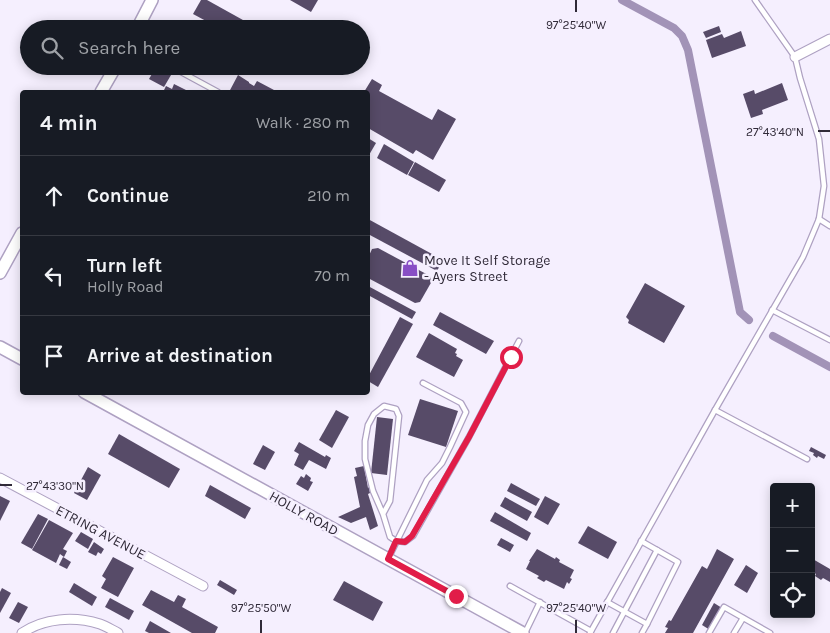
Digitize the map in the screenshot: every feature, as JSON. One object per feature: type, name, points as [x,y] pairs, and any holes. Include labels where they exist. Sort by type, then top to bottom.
[{"type":"main road","points":[[142,20],[152,0]]},
{"type":"main road","points":[[102,90],[111,75]]},
{"type":"main road","points":[[0,272],[20,236]]},
{"type":"main road","points":[[0,346],[20,358]]},
{"type":"main road","name":"HOLLY ROAD","points":[[89,395],[524,633]]},
{"type":"street","points":[[795,57],[830,39]]},
{"type":"street","name":"ETRING AVENUE","points":[[0,478],[203,586]]},
{"type":"street","points":[[22,633],[40,623],[60,620],[81,620],[101,624],[118,633]]},
{"type":"lane","points":[[510,586],[591,632],[803,257],[819,219],[824,186],[820,139],[795,57],[756,0]]},
{"type":"lane","points":[[187,75],[214,90]]},
{"type":"lane","points":[[819,219],[830,226]]},
{"type":"lane","points":[[772,310],[830,340]]},
{"type":"lane","points":[[383,514],[390,501],[399,416],[396,409],[384,406],[374,414],[368,425],[365,441],[365,459],[373,491],[390,537],[396,541],[405,542],[412,536],[469,437],[519,341]]},
{"type":"lane","points":[[388,559],[427,480],[442,462],[466,412],[461,403],[423,383]]},
{"type":"lane","points":[[715,410],[807,459]]},
{"type":"lane","points":[[641,541],[678,562],[642,633]]},
{"type":"lane","points":[[613,633],[657,550]]},
{"type":"lane","points":[[524,633],[540,602]]},
{"type":"lane","points":[[607,602],[646,624]]},
{"type":"lane","points":[[709,633],[724,607],[761,631],[770,633]]},
{"type":"lane","points":[[734,633],[743,618]]},
{"type":"building","points":[[201,0],[207,0],[243,20],[204,20],[193,14]]},
{"type":"building","points":[[290,0],[318,0],[311,12]]},
{"type":"building","points":[[719,26],[721,32],[706,38],[703,32]]},
{"type":"building","points":[[741,31],[746,46],[712,58],[706,40],[722,34],[724,38]]},
{"type":"building","points":[[151,75],[171,75],[164,87],[149,79]]},
{"type":"building","points":[[238,75],[254,86],[257,81],[274,90],[230,90]]},
{"type":"building","points":[[372,79],[382,85],[379,91],[432,120],[438,109],[456,119],[433,160],[416,150],[413,154],[370,129],[370,90],[365,90]]},
{"type":"building","points":[[782,83],[788,100],[762,110],[763,114],[751,118],[743,94],[754,90],[755,94]]},
{"type":"building","points":[[174,84],[186,90],[164,90],[166,86],[172,89]]},
{"type":"building","points":[[370,139],[376,143],[370,153]]},
{"type":"building","points":[[384,144],[414,162],[407,175],[377,158]]},
{"type":"building","points":[[415,162],[446,180],[439,192],[408,175]]},
{"type":"building","points":[[370,220],[443,260],[437,271],[370,235]]},
{"type":"building","points":[[378,248],[430,276],[432,281],[420,302],[415,303],[370,279],[370,254],[372,249]]},
{"type":"building","points":[[645,283],[685,306],[664,343],[628,323],[629,320],[626,317]]},
{"type":"building","points":[[370,287],[416,312],[412,319],[370,296]]},
{"type":"building","points":[[440,312],[494,341],[486,354],[433,325]]},
{"type":"building","points":[[400,317],[413,324],[378,387],[370,382],[370,373]]},
{"type":"building","points":[[429,333],[457,349],[456,356],[463,360],[454,377],[416,357]]},
{"type":"building","points":[[420,399],[458,411],[446,447],[408,435]]},
{"type":"building","points":[[336,410],[349,417],[332,448],[319,440]]},
{"type":"building","points":[[377,417],[393,419],[387,475],[371,473]]},
{"type":"building","points":[[119,434],[180,469],[169,488],[108,454]]},
{"type":"building","points":[[299,442],[325,457],[326,455],[331,458],[326,469],[309,460],[303,470],[294,465],[299,454],[294,451]]},
{"type":"building","points":[[263,445],[275,452],[265,470],[253,464]]},
{"type":"building","points":[[811,447],[826,455],[824,459],[813,455],[814,453],[809,451]]},
{"type":"building","points":[[364,466],[370,493],[368,494],[378,526],[370,530],[366,517],[351,523],[338,517],[360,507],[354,477],[357,476],[355,468]]},
{"type":"building","points":[[88,467],[101,475],[87,500],[74,493]]},
{"type":"building","points":[[306,474],[311,478],[310,481],[313,482],[308,491],[296,484],[301,476],[304,478]]},
{"type":"building","points":[[511,483],[540,499],[536,506],[507,491]]},
{"type":"building","points":[[210,485],[251,508],[245,519],[205,496]]},
{"type":"building","points":[[0,496],[10,501],[0,521]]},
{"type":"building","points":[[545,496],[560,504],[548,525],[534,517]]},
{"type":"building","points":[[505,497],[532,512],[527,521],[500,506]]},
{"type":"building","points":[[495,512],[531,533],[527,541],[490,521]]},
{"type":"building","points":[[38,514],[48,519],[32,549],[21,543]]},
{"type":"building","points":[[49,520],[73,533],[63,549],[67,551],[64,557],[60,554],[56,563],[32,550]]},
{"type":"building","points":[[588,526],[617,542],[608,559],[578,543]]},
{"type":"building","points":[[81,532],[93,539],[88,549],[75,541]]},
{"type":"building","points":[[501,538],[514,545],[510,552],[497,545]]},
{"type":"building","points":[[94,542],[104,549],[101,554],[98,552],[96,556],[88,552]]},
{"type":"building","points":[[537,549],[555,559],[556,557],[560,560],[559,562],[574,570],[570,578],[572,579],[569,584],[567,582],[564,589],[546,580],[544,582],[537,578],[539,576],[526,569]]},
{"type":"building","points":[[717,549],[734,559],[693,633],[665,633],[668,628],[665,627],[669,620],[671,621],[702,566],[707,569]]},
{"type":"building","points":[[63,557],[71,562],[67,569],[59,565]]},
{"type":"building","points":[[113,557],[134,568],[118,597],[101,588],[106,579],[102,576]]},
{"type":"building","points":[[815,560],[830,569],[830,582],[823,578],[821,580],[815,576]]},
{"type":"building","points":[[746,565],[758,573],[747,593],[734,585]]},
{"type":"building","points":[[220,580],[237,590],[234,595],[217,585]]},
{"type":"building","points":[[344,581],[383,602],[373,621],[333,600]]},
{"type":"building","points":[[74,583],[97,597],[92,606],[69,592]]},
{"type":"building","points":[[2,588],[11,593],[0,613],[0,592]]},
{"type":"building","points":[[151,590],[174,602],[178,595],[186,599],[182,607],[218,627],[215,633],[192,633],[142,605]]},
{"type":"building","points":[[110,598],[134,611],[129,620],[105,607]]},
{"type":"building","points":[[18,602],[28,607],[19,623],[9,618]]},
{"type":"building","points":[[714,603],[722,608],[710,630],[702,625]]},
{"type":"building","points":[[150,621],[171,633],[149,633],[145,631]]},
{"type":"waterway","points":[[622,0],[674,28],[682,36],[688,50],[740,312],[749,320]]},
{"type":"waterway","points":[[773,336],[830,367]]},
{"type":"place","name":"Move It Self Storage - Ayers Street","points":[[410,268]]},
{"type":"route","points":[[456,596],[388,559],[396,541],[405,542],[412,536],[469,437],[511,357]]}]
